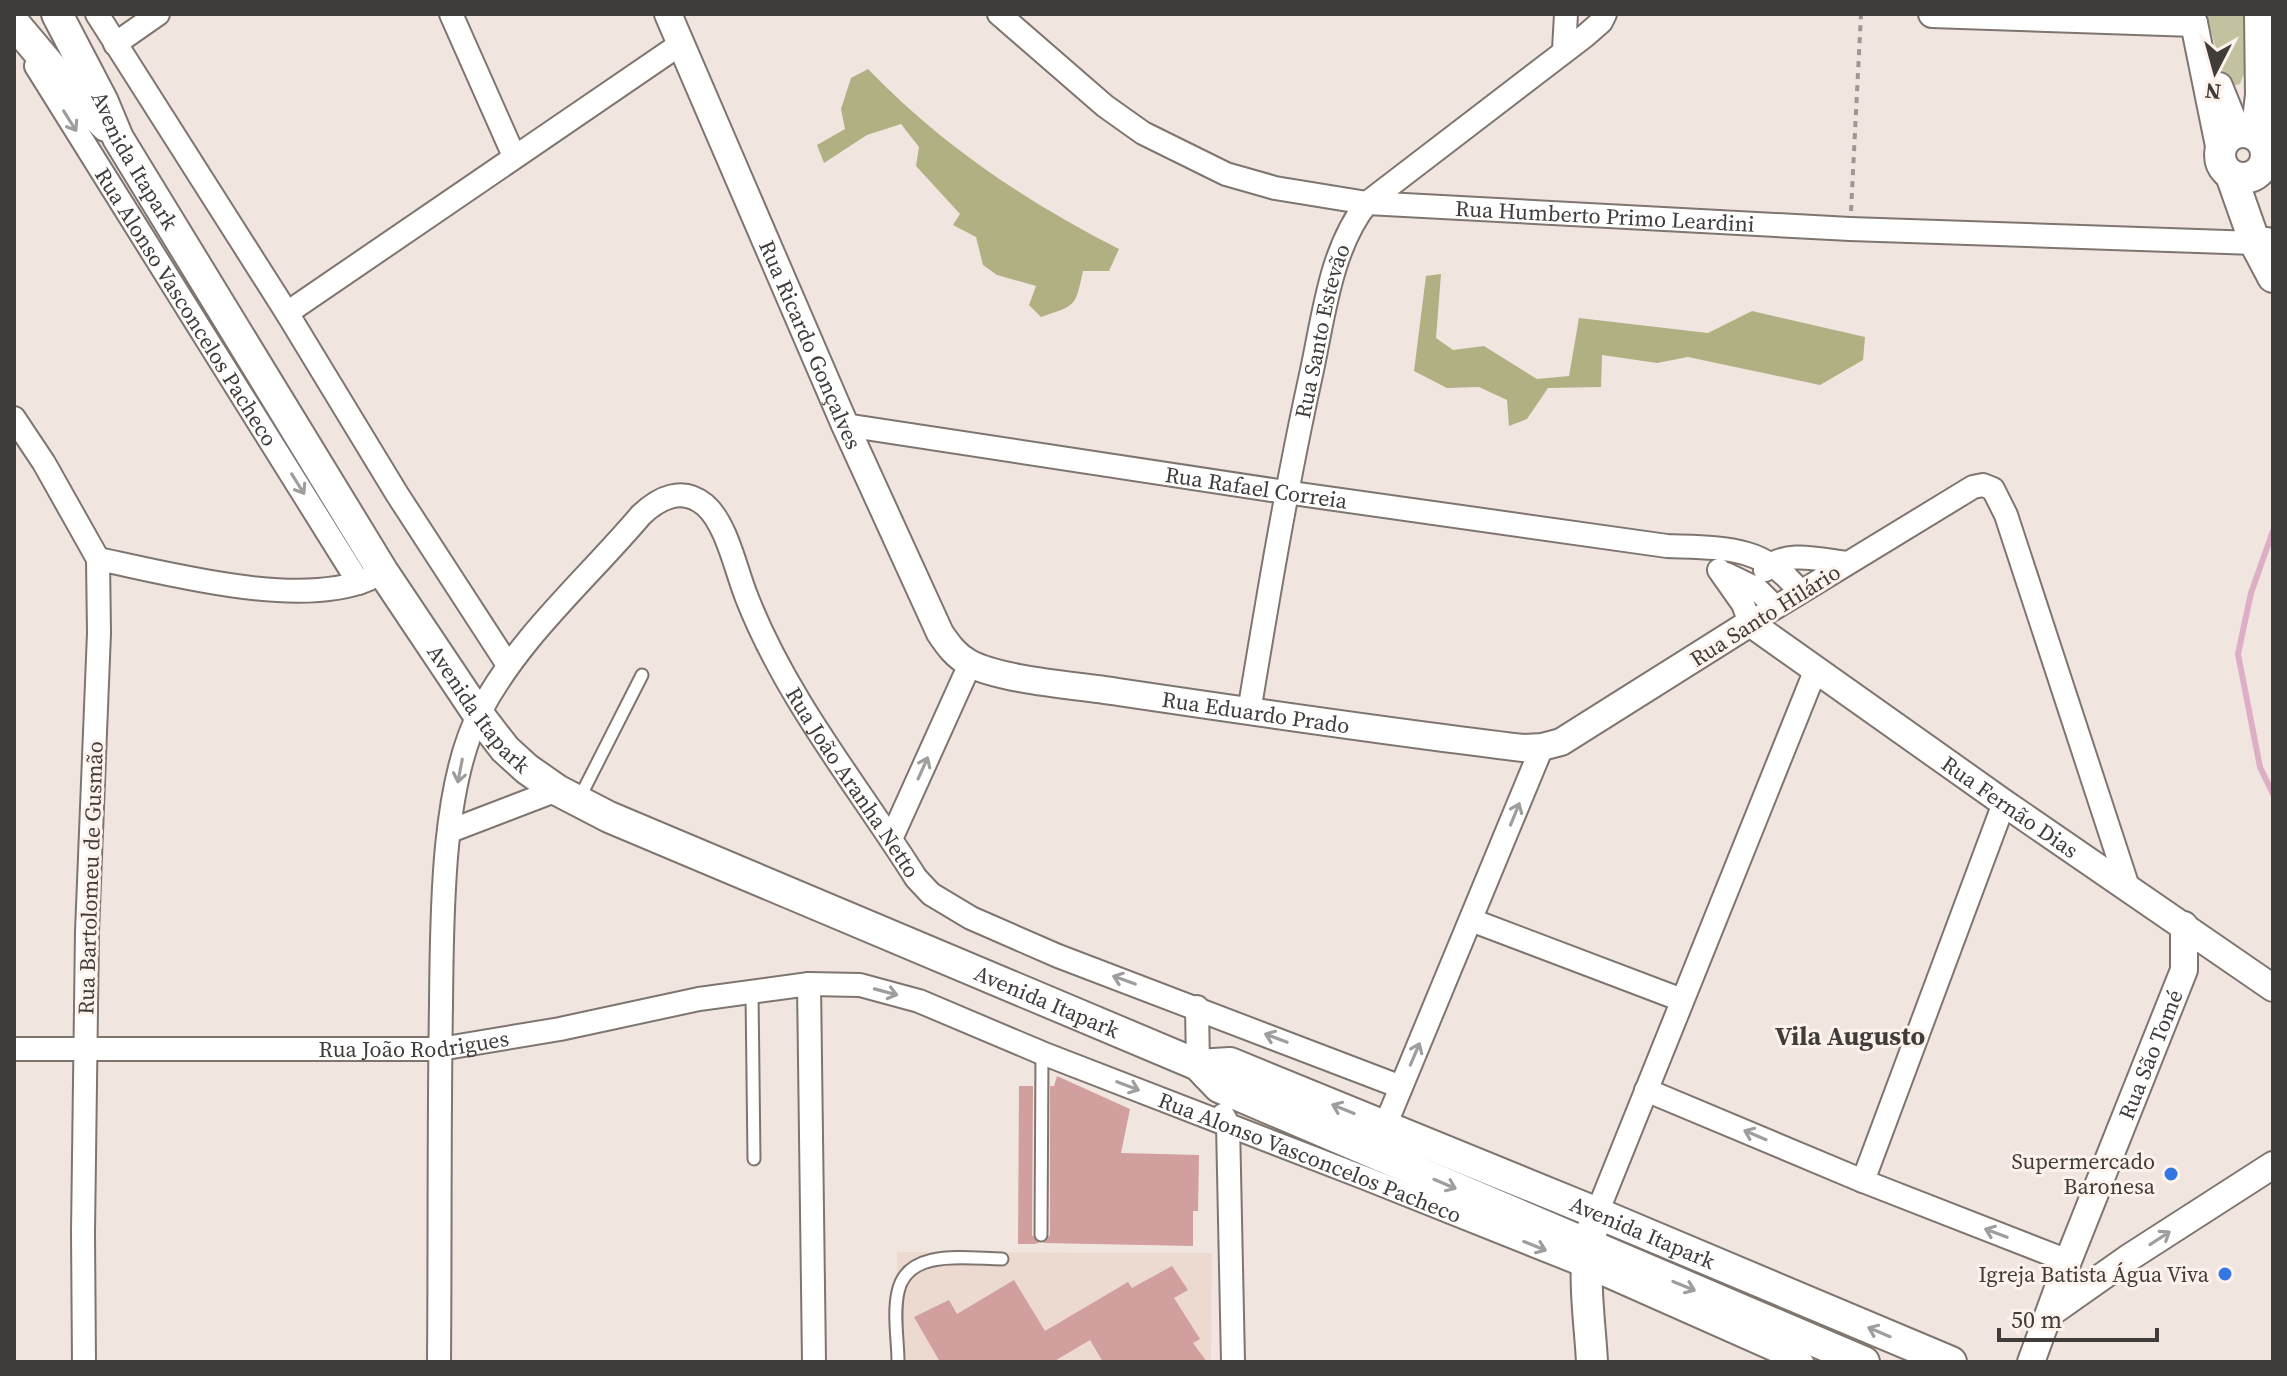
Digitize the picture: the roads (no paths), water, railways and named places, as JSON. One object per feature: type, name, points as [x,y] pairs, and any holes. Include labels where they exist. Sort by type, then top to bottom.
[{"type":"main road","name":"Avenida Itapark","points":[[57,14],[103,102],[118,138],[371,578],[505,749],[567,796],[609,817],[1198,1065],[1219,1087],[1374,1153],[1588,1256],[1864,1362]]},
{"type":"main road","points":[[2260,14],[2261,95],[2241,150],[2261,241],[2273,275]]},
{"type":"main road","name":"Rua Alonso Vasconcelos Pacheco","points":[[14,23],[72,92],[118,138]]},
{"type":"main road","name":"Avenida Itapark","points":[[1374,1153],[1597,1213],[1950,1362]]},
{"type":"main road","points":[[1592,1362],[1588,1256],[1597,1213]]},
{"type":"main road","points":[[1588,1256],[1603,1234],[1620,1233],[1735,1271]]},
{"type":"street","points":[[97,14],[287,313],[397,494],[508,665]]},
{"type":"street","points":[[115,44],[158,14]]},
{"type":"street","points":[[451,14],[514,156]]},
{"type":"street","name":"Rua Ricardo Gonçalves","points":[[668,14],[845,425],[940,633],[953,651],[970,664]]},
{"type":"street","name":"Rua Humberto Primo Leardini","points":[[999,14],[1105,106],[1143,133],[1226,174],[1275,188],[1367,203],[1850,229],[2261,241]]},
{"type":"street","points":[[1564,50],[1566,14]]},
{"type":"street","name":"Rua Santo Estevão","points":[[1249,712],[1285,492],[1342,245],[1353,221],[1367,203],[1585,36],[1601,22],[1605,14]]},
{"type":"street","points":[[1932,14],[2193,18],[2241,150]]},
{"type":"street","name":"Rua Alonso Vasconcelos Pacheco","points":[[14,31],[371,578]]},
{"type":"street","points":[[287,313],[682,43]]},
{"type":"street","name":"Rua Bartolomeu de Gusmão","points":[[14,418],[44,463],[98,559],[99,633],[89,869],[84,1362]]},
{"type":"street","name":"Rua Rafael Correia","points":[[845,425],[1667,546],[1724,549],[1757,556],[1771,563],[1788,576],[1800,592]]},
{"type":"street","name":"Rua Santo Hilário","points":[[1542,747],[1561,742],[1617,709],[1775,607],[1973,487],[1988,485],[2000,498],[2128,887]]},
{"type":"street","name":"Rua João Aranha Netto","points":[[439,1362],[442,937],[450,831],[464,752],[478,714],[508,665],[648,508],[672,495],[696,499],[716,518],[772,656],[916,878],[931,894],[971,918],[1058,956],[1401,1087]]},
{"type":"street","name":"Rua Rafael Correia","points":[[1667,546],[1757,589],[1775,607]]},
{"type":"street","points":[[1757,589],[1761,575],[1771,563],[1798,558],[1847,563]]},
{"type":"street","points":[[98,559],[222,584],[276,590],[324,588],[371,578]]},
{"type":"street","points":[[1719,570],[1743,604],[1750,623]]},
{"type":"street","name":"Rua Fernão Dias","points":[[1750,623],[2273,988]]},
{"type":"street","points":[[891,839],[970,664]]},
{"type":"street","name":"Rua Eduardo Prado","points":[[970,664],[1016,676],[1249,712],[1419,736],[1523,748],[1542,747]]},
{"type":"street","points":[[1597,1213],[1816,669]]},
{"type":"street","points":[[1374,1153],[1542,747]]},
{"type":"street","points":[[450,831],[567,796]]},
{"type":"street","points":[[1863,1181],[2004,803]]},
{"type":"street","points":[[1471,920],[1682,1000]]},
{"type":"street","name":"Rua São Tomé","points":[[2031,1362],[2184,970],[2184,925]]},
{"type":"street","name":"Rua São Tomé","points":[[2184,970],[2221,951]]},
{"type":"street","points":[[809,984],[814,1362]]},
{"type":"street","name":"Rua Alonso Vasconcelos Pacheco","points":[[809,984],[860,985],[919,1001],[1042,1053],[1228,1124],[1374,1153]]},
{"type":"street","name":"Rua João Rodrigues","points":[[14,1049],[440,1049],[547,1031],[699,999],[809,984]]},
{"type":"street","points":[[1197,1007],[1198,1065],[1228,1124],[1233,1362]]},
{"type":"street","points":[[1646,1090],[1863,1181],[2068,1261]]},
{"type":"street","points":[[2049,1314],[2130,1257],[2273,1165]]},
{"type":"street","points":[[2085,1223],[2089,1245],[2096,1251],[2130,1257]]},
{"type":"street","points":[[1588,1256],[1802,1362]]},
{"type":"lane","points":[[567,796],[642,675]]},
{"type":"lane","points":[[752,992],[754,1159]]},
{"type":"lane","points":[[1041,1235],[1042,1053]]},
{"type":"lane","points":[[898,1362],[898,1290],[908,1271],[923,1261],[941,1258],[1002,1259]]},
{"type":"waterway","points":[[2273,531],[2251,593],[2238,654],[2260,767],[2273,794]]},
{"type":"place","name":"Supermercado Baronesa","points":[[2171,1174]]},
{"type":"place","name":"Igreja Batista Água Viva","points":[[2225,1274]]},
{"type":"district","name":"Vila Augusto","points":[[1850,1036]]}]
